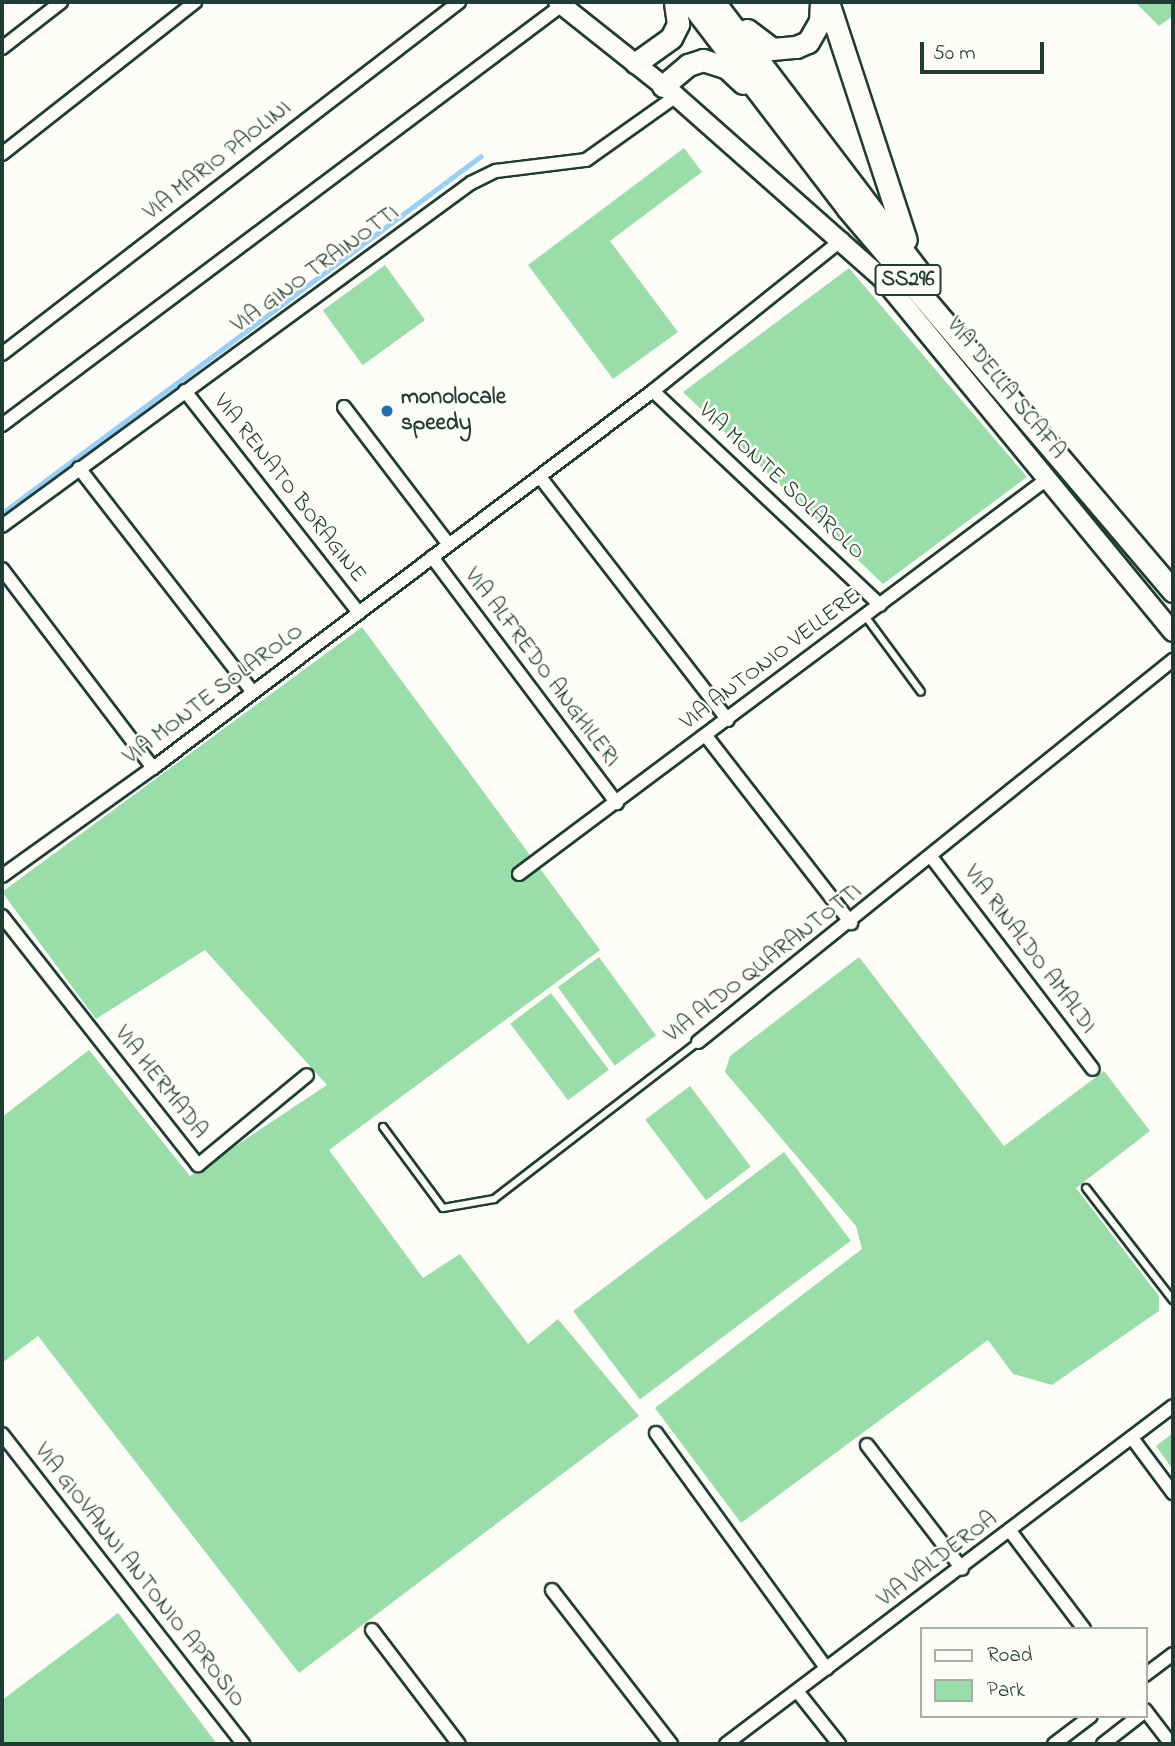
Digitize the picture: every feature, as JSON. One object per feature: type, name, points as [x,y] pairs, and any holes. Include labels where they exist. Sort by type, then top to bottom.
[{"type":"main road","points":[[636,64],[671,38],[678,24],[675,2]]},
{"type":"main road","name":"SS296","points":[[690,2],[848,209],[1048,440],[1173,591]]},
{"type":"main road","points":[[714,2],[766,47],[783,50],[808,42],[820,21],[821,2]]},
{"type":"main road","name":"SS296","points":[[714,2],[1048,440]]},
{"type":"main road","points":[[828,2],[895,214],[923,277]]},
{"type":"main road","points":[[669,91],[688,65],[703,60],[727,68],[775,113]]},
{"type":"street","points":[[2,48],[61,2]]},
{"type":"street","points":[[2,155],[195,2]]},
{"type":"street","name":"VIA MARIO PAOLINI","points":[[2,354],[459,2]]},
{"type":"street","points":[[2,425],[560,3]]},
{"type":"street","name":"VIA DELLA SCAFA","points":[[560,3],[669,91],[843,239],[883,278],[1173,632]]},
{"type":"street","name":"VIA GINO TRAINOTTI","points":[[2,526],[471,183],[496,171],[586,160],[669,91]]},
{"type":"street","name":"VIA MONTE SOLAROLO","points":[[2,876],[153,768],[540,477],[653,391],[843,239]]},
{"type":"street","name":"VIA RENATO BORAGINE","points":[[185,391],[359,613]]},
{"type":"street","name":"VIA MONTE SOLAROLO","points":[[653,391],[880,605]]},
{"type":"street","points":[[344,407],[449,545]]},
{"type":"street","points":[[79,468],[252,691]]},
{"type":"street","points":[[540,477],[728,720]]},
{"type":"street","name":"VIA ANTONIO VELLERE","points":[[519,874],[1047,479]]},
{"type":"street","name":"VIA ALFREDO ANGHILERI","points":[[432,557],[617,803]]},
{"type":"street","points":[[2,569],[153,768]]},
{"type":"street","name":"VIA ALDO QUARANTOTTI","points":[[698,1042],[932,858],[1173,660]]},
{"type":"street","points":[[706,736],[851,923]]},
{"type":"street","name":"VIA RINALDO AMALDI","points":[[932,858],[1093,1069]]},
{"type":"street","name":"VIA HERMADA","points":[[2,916],[198,1165],[307,1074]]},
{"type":"street","name":"VIA VALDEROA","points":[[726,1744],[962,1569],[1173,1406]]},
{"type":"street","points":[[656,1433],[827,1670]]},
{"type":"street","name":"VIA GIOVANNI ANTONIO APROSIO","points":[[2,1434],[243,1744]]},
{"type":"street","points":[[1132,1438],[1173,1493]]},
{"type":"street","points":[[867,1445],[962,1569]]},
{"type":"street","points":[[1010,1531],[1082,1627]]},
{"type":"street","points":[[552,1590],[671,1744]]},
{"type":"street","points":[[372,1630],[459,1744]]},
{"type":"street","points":[[1147,1674],[1173,1654]]},
{"type":"street","points":[[797,1691],[839,1744]]},
{"type":"street","points":[[1147,1714],[1171,1744]]},
{"type":"street","points":[[1054,1744],[1088,1718]]},
{"type":"street","points":[[1103,1744],[1136,1718]]},
{"type":"lane","points":[[865,616],[921,692]]},
{"type":"lane","name":"VIA ALDO QUARANTOTTI","points":[[383,1127],[443,1208],[494,1199],[698,1042]]},
{"type":"lane","points":[[1086,1188],[1173,1300]]},
{"type":"green space","points":[[1135,2],[1173,2],[1173,16],[1159,26]]},
{"type":"green space","points":[[684,148],[702,172],[610,241],[678,332],[613,379],[528,265]]},
{"type":"green space","points":[[385,265],[425,320],[363,365],[323,310]]},
{"type":"green space","points":[[849,268],[1027,477],[883,584],[683,392]]},
{"type":"green space","points":[[362,627],[600,950],[329,1150],[423,1278],[460,1254],[528,1344],[558,1319],[639,1416],[299,1673],[38,1336],[2,1363],[2,1117],[89,1050],[190,1176],[327,1085],[205,950],[96,1019],[2,892]]},
{"type":"green space","points":[[599,957],[656,1035],[615,1065],[558,987]]},
{"type":"green space","points":[[859,957],[1004,1146],[1104,1071],[1150,1131],[1076,1188],[1159,1296],[1159,1311],[1052,1385],[1013,1374],[988,1340],[741,1523],[655,1408],[862,1249],[856,1226],[725,1072],[730,1056]]},
{"type":"green space","points":[[551,993],[609,1070],[568,1100],[510,1024]]},
{"type":"green space","points":[[690,1086],[751,1167],[706,1200],[645,1120]]},
{"type":"green space","points":[[784,1152],[851,1241],[640,1400],[573,1311]]},
{"type":"green space","points":[[1173,1433],[1173,1470],[1156,1446]]},
{"type":"green space","points":[[118,1613],[217,1744],[2,1744],[2,1700]]},
{"type":"waterway","points":[[2,513],[481,156]]},
{"type":"place","name":"monolocale speedy","points":[[387,411]]}]
